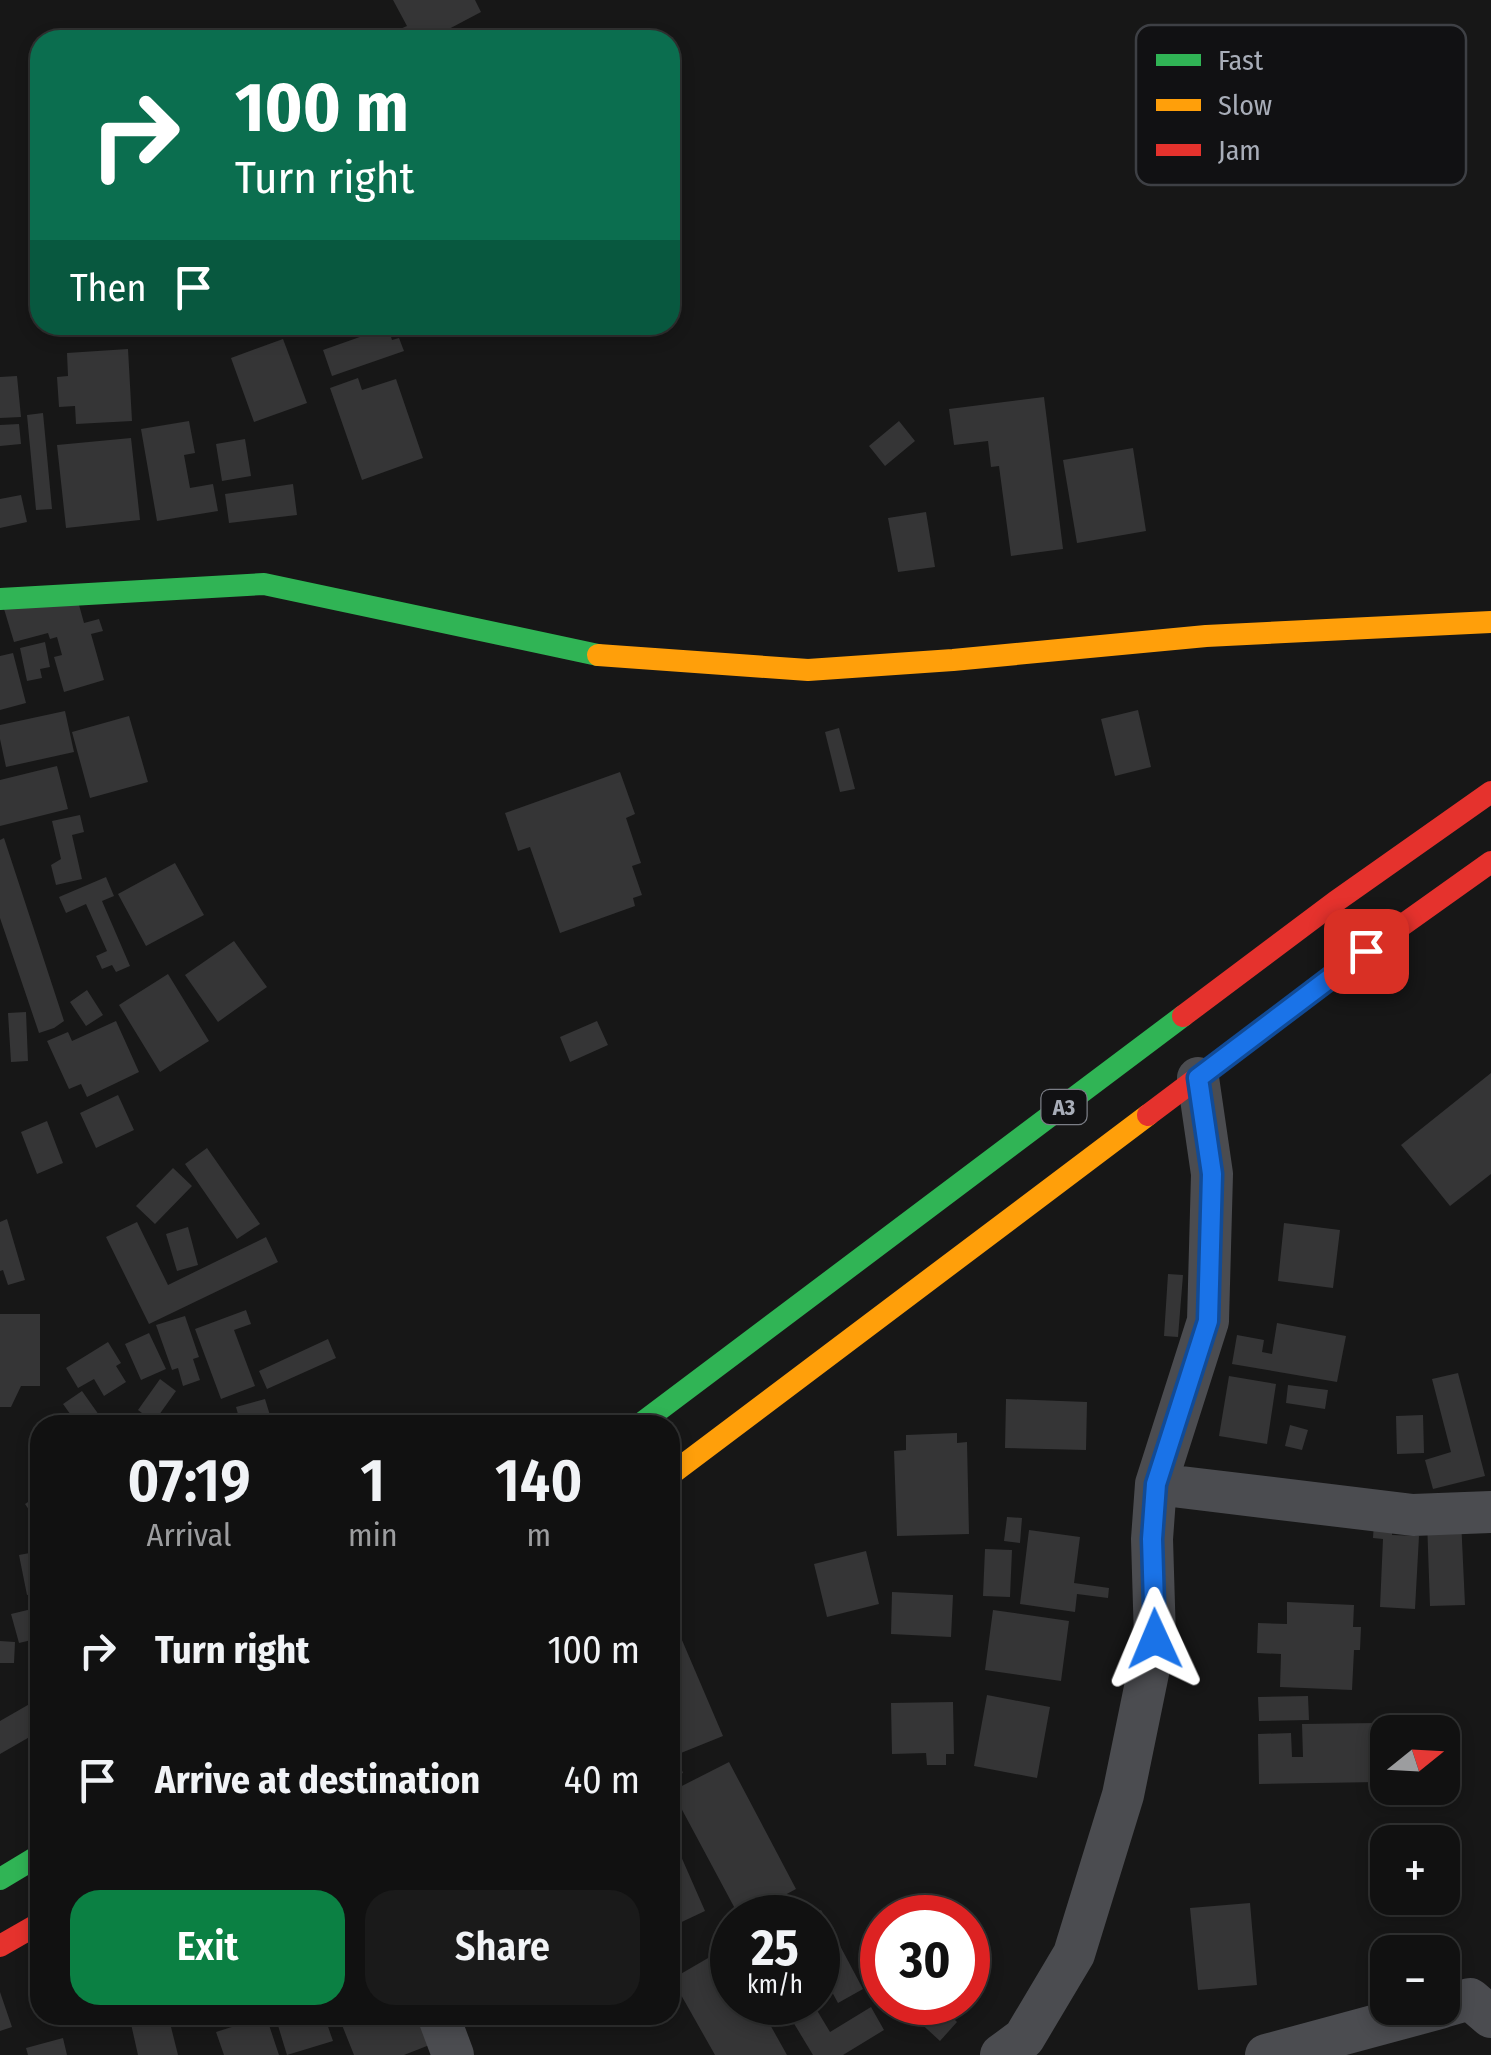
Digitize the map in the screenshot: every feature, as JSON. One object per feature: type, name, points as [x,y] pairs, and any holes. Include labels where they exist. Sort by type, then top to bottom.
[{"type":"main road","points":[[0,599],[264,584],[586,654],[808,670],[1206,636],[1491,622]]},
{"type":"main road","name":"A3","points":[[652,1415],[1335,902],[1491,792]]},
{"type":"main road","name":"A3","points":[[680,1466],[1366,951],[1491,862]]},
{"type":"main road","points":[[0,1879],[30,1861]]},
{"type":"main road","points":[[0,1946],[30,1930]]},
{"type":"street","points":[[1001,2055],[1024,2038],[1074,1954],[1123,1795],[1155,1639],[1152,1539],[1156,1484],[1208,1321],[1212,1174],[1198,1078]]},
{"type":"street","points":[[1156,1484],[1413,1514],[1491,1512]]},
{"type":"street","points":[[1266,2055],[1467,2005]]},
{"type":"street","points":[[442,2025],[453,2055]]},
{"type":"building","points":[[393,0],[475,0],[481,12],[447,30],[400,30],[407,26]]},
{"type":"building","points":[[365,335],[390,335],[392,340],[399,338],[404,351],[332,376],[323,350]]},
{"type":"building","points":[[283,339],[307,403],[254,422],[231,358]]},
{"type":"building","points":[[128,349],[132,421],[76,424],[75,406],[59,407],[57,377],[68,376],[67,353]]},
{"type":"building","points":[[17,376],[21,417],[0,418],[0,377]]},
{"type":"building","points":[[358,378],[362,390],[396,379],[423,458],[362,480],[330,388]]},
{"type":"building","points":[[1044,397],[1063,549],[1011,556],[999,466],[991,467],[988,441],[954,445],[949,409]]},
{"type":"building","points":[[43,413],[52,509],[36,510],[27,415]]},
{"type":"building","points":[[189,421],[195,453],[184,455],[190,488],[213,484],[218,511],[157,521],[141,429]]},
{"type":"building","points":[[899,421],[915,441],[885,466],[869,446]]},
{"type":"building","points":[[19,424],[21,444],[0,446],[0,425]]},
{"type":"building","points":[[131,438],[140,520],[66,528],[57,445]]},
{"type":"building","points":[[245,439],[251,476],[222,481],[216,444]]},
{"type":"building","points":[[1133,448],[1146,531],[1077,543],[1063,460]]},
{"type":"building","points":[[293,484],[297,515],[229,523],[225,494]]},
{"type":"building","points":[[21,495],[27,522],[0,528],[0,499]]},
{"type":"building","points":[[926,512],[935,567],[898,572],[888,518]]},
{"type":"building","points":[[76,594],[84,623],[99,619],[103,631],[91,634],[104,680],[64,692],[54,657],[62,655],[57,637],[50,639],[48,633],[14,642],[1,599]]},
{"type":"building","points":[[45,642],[50,667],[40,669],[42,678],[27,681],[20,648]]},
{"type":"building","points":[[13,653],[26,703],[0,710],[0,656]]},
{"type":"building","points":[[1138,710],[1151,767],[1115,776],[1101,719]]},
{"type":"building","points":[[65,711],[74,752],[6,767],[0,725]]},
{"type":"building","points":[[129,716],[148,782],[90,798],[72,732]]},
{"type":"building","points":[[839,728],[855,789],[840,792],[825,732]]},
{"type":"building","points":[[57,766],[68,809],[0,826],[0,780]]},
{"type":"building","points":[[620,772],[635,814],[626,818],[641,863],[632,866],[642,895],[633,898],[635,906],[560,933],[530,847],[518,851],[505,813]]},
{"type":"building","points":[[80,815],[84,832],[72,835],[82,879],[56,885],[51,865],[61,859],[52,821]]},
{"type":"building","points":[[4,838],[64,1021],[39,1033],[0,918],[0,840]]},
{"type":"building","points":[[175,863],[204,915],[146,946],[118,894]]},
{"type":"building","points":[[106,877],[114,896],[102,901],[130,966],[116,972],[112,965],[102,969],[96,956],[107,951],[86,904],[66,913],[59,897]]},
{"type":"building","points":[[234,941],[267,987],[218,1022],[185,975]]},
{"type":"building","points":[[168,974],[209,1041],[160,1072],[119,1005]]},
{"type":"building","points":[[87,990],[103,1015],[86,1026],[70,1002]]},
{"type":"building","points":[[26,1012],[28,1061],[11,1062],[8,1013]]},
{"type":"building","points":[[116,1021],[139,1072],[87,1097],[81,1084],[69,1089],[47,1041],[68,1032],[72,1041]]},
{"type":"building","points":[[597,1021],[608,1045],[570,1062],[560,1037]]},
{"type":"building","points":[[1491,1073],[1491,1174],[1450,1206],[1401,1145]]},
{"type":"building","points":[[118,1095],[134,1130],[96,1148],[80,1113]]},
{"type":"building","points":[[47,1121],[63,1163],[37,1174],[21,1132]]},
{"type":"building","points":[[207,1148],[260,1224],[237,1239],[185,1164]]},
{"type":"building","points":[[173,1168],[192,1186],[155,1224],[136,1206]]},
{"type":"building","points":[[7,1219],[25,1280],[8,1285],[3,1270],[0,1271],[0,1222]]},
{"type":"building","points":[[137,1222],[168,1285],[266,1237],[278,1262],[149,1324],[106,1237]]},
{"type":"building","points":[[1284,1223],[1340,1230],[1333,1288],[1278,1281]]},
{"type":"building","points":[[188,1227],[198,1265],[177,1271],[166,1234]]},
{"type":"building","points":[[1168,1274],[1183,1275],[1178,1337],[1164,1336]]},
{"type":"building","points":[[246,1310],[251,1324],[234,1330],[255,1386],[221,1399],[195,1329]]},
{"type":"building","points":[[0,1314],[40,1314],[40,1386],[21,1386],[11,1407],[0,1407]]},
{"type":"building","points":[[185,1316],[199,1357],[193,1359],[200,1380],[183,1386],[178,1368],[172,1370],[156,1325]]},
{"type":"building","points":[[1277,1323],[1346,1336],[1337,1382],[1232,1364],[1237,1335],[1264,1340],[1262,1352],[1272,1354]]},
{"type":"building","points":[[149,1333],[166,1369],[141,1380],[125,1344]]},
{"type":"building","points":[[328,1339],[336,1358],[267,1389],[259,1371]]},
{"type":"building","points":[[108,1342],[121,1363],[116,1366],[126,1382],[104,1396],[94,1379],[78,1388],[66,1368]]},
{"type":"building","points":[[1458,1373],[1485,1476],[1433,1489],[1425,1460],[1451,1452],[1432,1379]]},
{"type":"building","points":[[1229,1376],[1276,1384],[1267,1444],[1219,1436]]},
{"type":"building","points":[[160,1379],[176,1391],[159,1415],[145,1415],[138,1410]]},
{"type":"building","points":[[1288,1385],[1328,1390],[1325,1409],[1286,1403]]},
{"type":"building","points":[[82,1391],[99,1415],[71,1415],[63,1404]]},
{"type":"building","points":[[265,1399],[270,1415],[238,1415],[236,1407]]},
{"type":"building","points":[[1006,1399],[1087,1402],[1086,1450],[1005,1448]]},
{"type":"building","points":[[1423,1415],[1424,1453],[1397,1454],[1396,1416]]},
{"type":"building","points":[[1290,1425],[1308,1430],[1302,1450],[1285,1446]]},
{"type":"building","points":[[957,1433],[957,1443],[967,1442],[969,1534],[897,1536],[894,1451],[906,1450],[906,1435]]},
{"type":"building","points":[[1007,1517],[1022,1518],[1020,1543],[1004,1541]]},
{"type":"building","points":[[1461,1519],[1465,1605],[1430,1606],[1427,1520]]},
{"type":"building","points":[[1374,1522],[1392,1523],[1392,1535],[1419,1536],[1415,1609],[1380,1607],[1383,1539],[1373,1538]]},
{"type":"building","points":[[1029,1530],[1080,1537],[1074,1583],[1109,1588],[1108,1598],[1077,1594],[1075,1612],[1020,1604]]},
{"type":"building","points":[[985,1549],[1012,1550],[1010,1597],[983,1596]]},
{"type":"building","points":[[866,1551],[879,1604],[827,1617],[814,1564]]},
{"type":"building","points":[[30,1553],[30,1595],[27,1595],[19,1555]]},
{"type":"building","points":[[892,1592],[953,1595],[951,1637],[891,1634]]},
{"type":"building","points":[[1287,1602],[1354,1605],[1353,1627],[1361,1627],[1360,1650],[1354,1650],[1352,1690],[1280,1687],[1281,1654],[1257,1653],[1258,1623],[1287,1624]]},
{"type":"building","points":[[30,1609],[30,1640],[19,1643],[11,1614]]},
{"type":"building","points":[[993,1610],[1069,1621],[1061,1681],[985,1670]]},
{"type":"building","points":[[680,1635],[723,1736],[680,1753]]},
{"type":"building","points":[[0,1641],[15,1642],[14,1663],[0,1663]]},
{"type":"building","points":[[987,1695],[1050,1707],[1037,1778],[974,1766]]},
{"type":"building","points":[[1308,1696],[1309,1720],[1259,1721],[1258,1697]]},
{"type":"building","points":[[953,1702],[954,1754],[946,1754],[946,1765],[927,1765],[926,1753],[892,1754],[891,1703]]},
{"type":"building","points":[[30,1704],[30,1737],[0,1754],[0,1721]]},
{"type":"building","points":[[1370,1723],[1370,1782],[1259,1784],[1258,1734],[1291,1733],[1292,1757],[1303,1757],[1302,1724]]},
{"type":"building","points":[[729,1762],[796,1889],[785,1895],[728,1895],[680,1806],[680,1787]]},
{"type":"building","points":[[680,1854],[705,1911],[680,1923]]},
{"type":"building","points":[[1250,1903],[1257,1985],[1198,1990],[1190,1908]]},
{"type":"building","points":[[840,1946],[860,1983],[860,1991],[840,2002]]},
{"type":"building","points":[[710,1957],[710,2025],[770,2025],[787,2055],[715,2055],[680,1993],[680,1974]]},
{"type":"building","points":[[0,1992],[12,2027],[0,2031]]},
{"type":"building","points":[[860,2014],[860,2025],[881,2025],[884,2030],[843,2055],[813,2055],[795,2025],[826,2025],[830,2032]]},
{"type":"building","points":[[131,2025],[170,2025],[178,2055],[138,2055]]},
{"type":"building","points":[[238,2025],[269,2025],[279,2055],[224,2055],[216,2032]]},
{"type":"building","points":[[278,2025],[327,2025],[333,2041],[287,2055]]},
{"type":"building","points":[[342,2025],[425,2025],[432,2044],[404,2055],[354,2055]]},
{"type":"building","points":[[923,2025],[954,2025],[940,2041]]},
{"type":"building","points":[[63,2038],[67,2055],[28,2055],[26,2048]]},
{"type":"traffic: fast","points":[[0,599],[264,584],[598,655]]},
{"type":"traffic: fast","points":[[652,1415],[1183,1016]]},
{"type":"traffic: fast","points":[[0,1879],[30,1861]]},
{"type":"traffic: slow","points":[[598,655],[808,670],[1206,636],[1491,622]]},
{"type":"traffic: slow","points":[[680,1467],[1148,1115]]},
{"type":"traffic: jam","points":[[1183,1016],[1491,792]]},
{"type":"traffic: jam","points":[[1148,1115],[1491,862]]},
{"type":"traffic: jam","points":[[0,1946],[30,1929]]},
{"type":"route","points":[[1155,1639],[1152,1539],[1156,1484],[1208,1321],[1212,1174],[1198,1078],[1366,951]]}]
